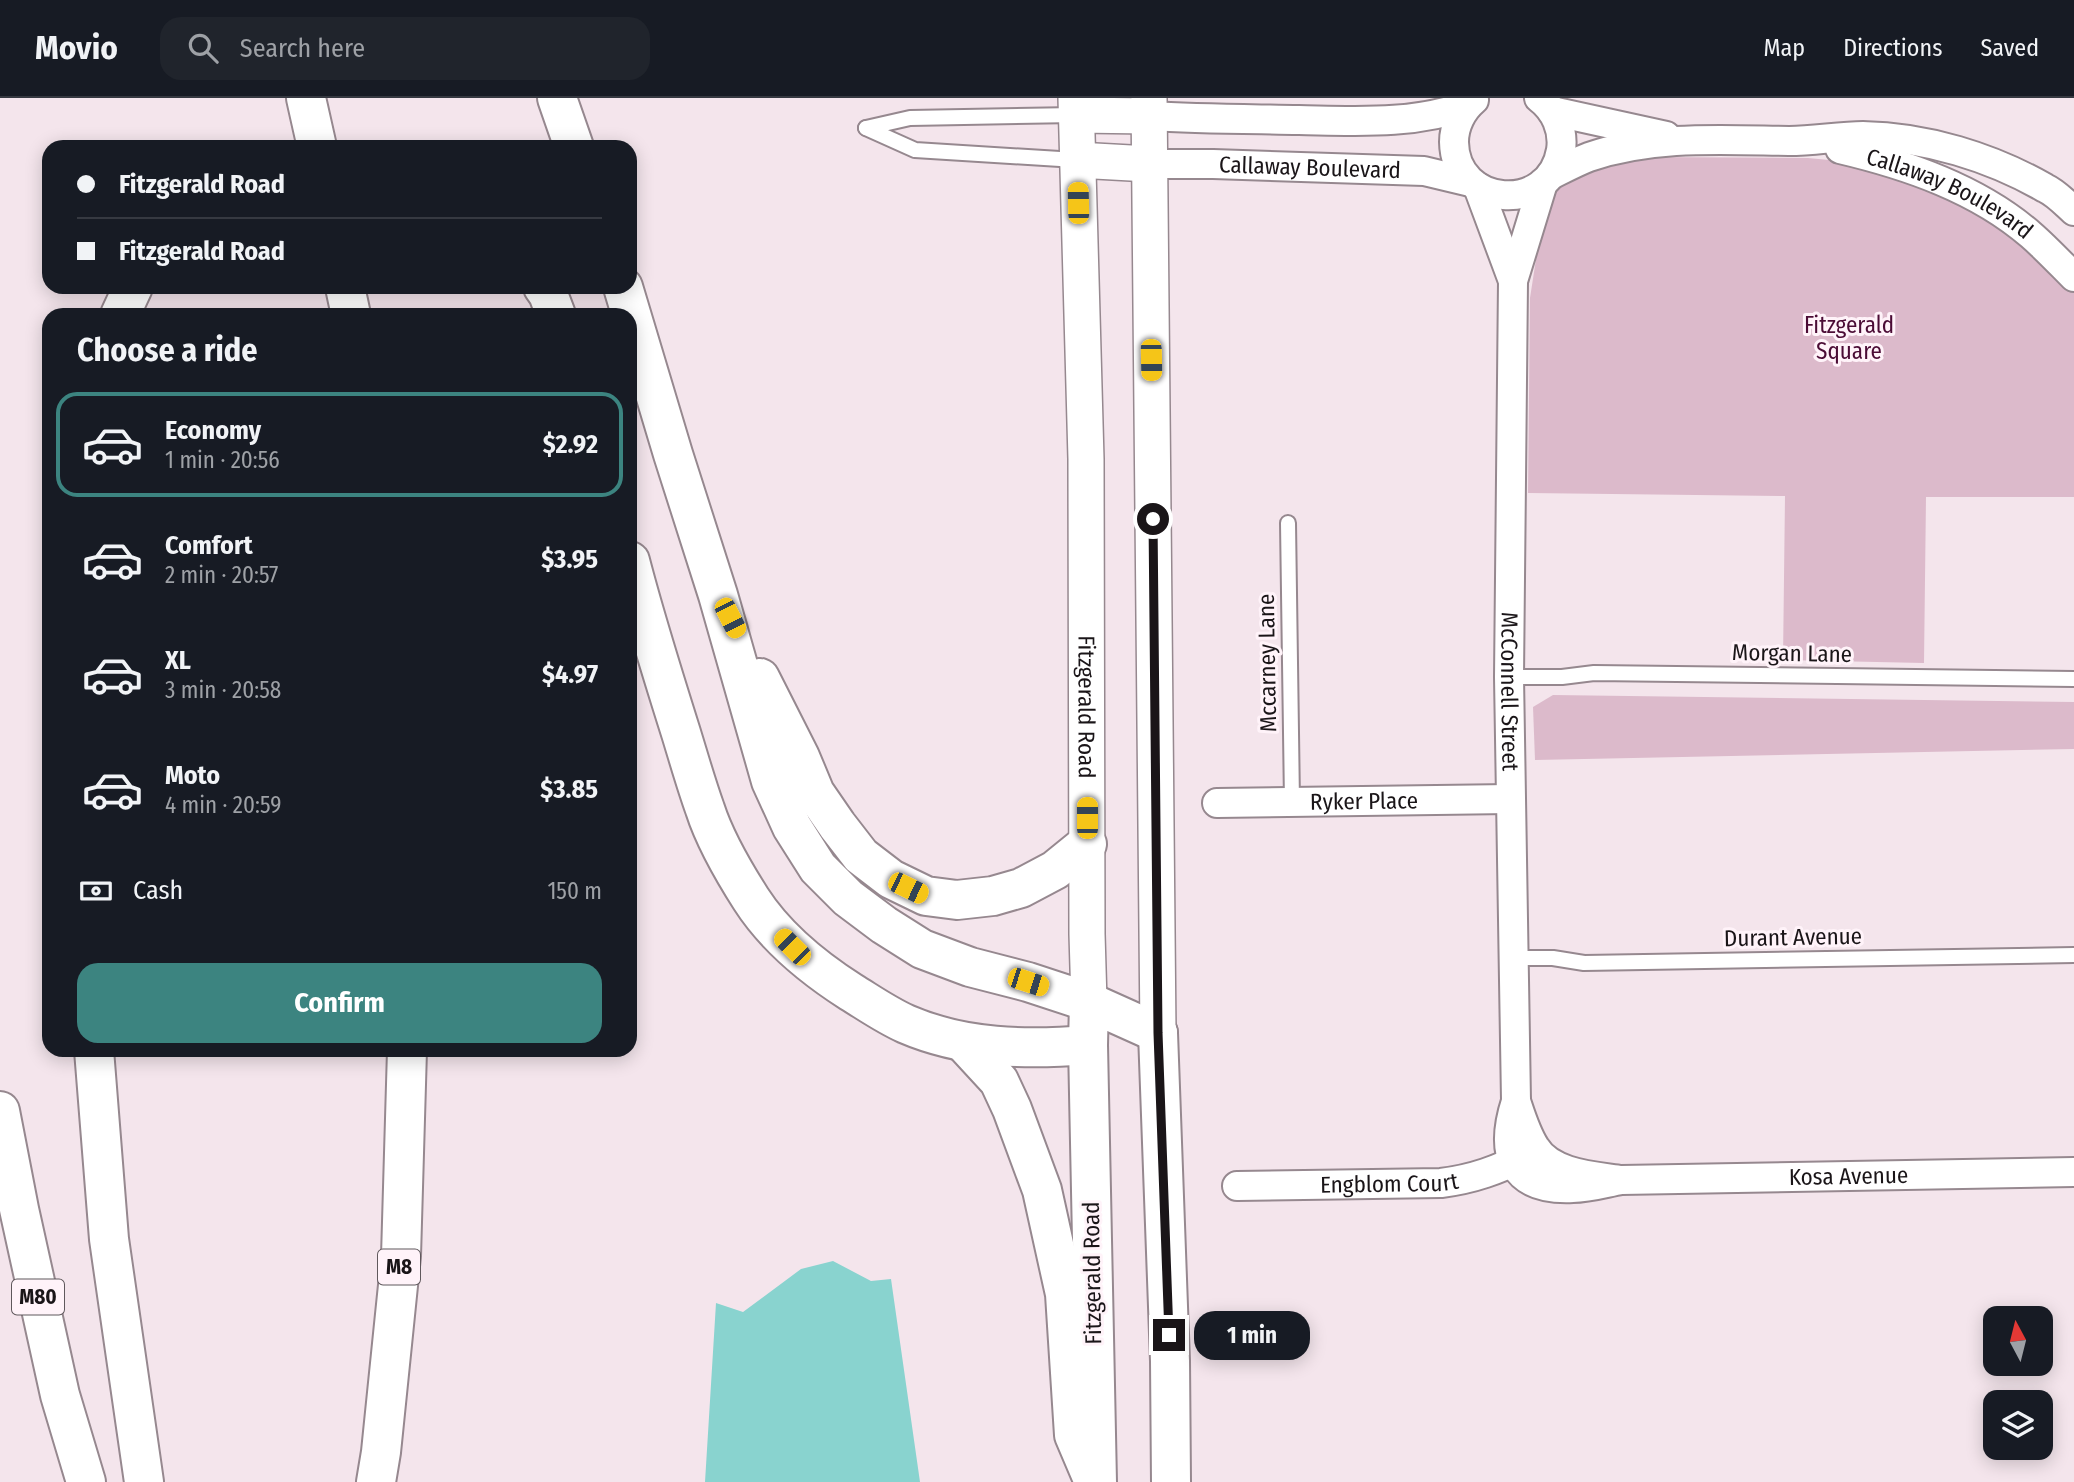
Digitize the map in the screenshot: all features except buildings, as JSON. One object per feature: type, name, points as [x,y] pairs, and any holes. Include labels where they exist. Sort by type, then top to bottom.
[{"type":"main road","points":[[306,98],[315,140]]},
{"type":"main road","points":[[557,98],[572,140]]},
{"type":"main road","points":[[637,333],[718,595],[771,781],[792,827],[818,868],[848,898],[922,949],[970,967],[1089,1002],[1158,1033]]},
{"type":"main road","points":[[637,587],[706,812],[751,900],[805,960],[882,1012],[907,1024],[964,1043],[1023,1049],[1125,1041],[1158,1033]]},
{"type":"main road","points":[[718,595],[800,757],[815,793],[861,856],[891,880],[926,896],[957,900],[993,896],[1021,888],[1055,870],[1087,844]]},
{"type":"main road","name":"Fitzgerald Road","points":[[1089,1002],[1095,1482]]},
{"type":"main road","points":[[1158,1033],[1170,1348],[1171,1482]]},
{"type":"main road","points":[[964,1043],[999,1082],[1042,1190],[1065,1294],[1074,1435],[1095,1482]]},
{"type":"main road","points":[[95,1057],[109,1239],[144,1482]]},
{"type":"main road","name":"M8","points":[[376,1482],[401,1255],[407,1057]]},
{"type":"main road","name":"M80","points":[[0,1111],[60,1395],[86,1482]]},
{"type":"street","name":"Callaway Boulevard","points":[[1149,107],[1195,119],[1395,120],[1438,114],[1474,100]]},
{"type":"street","name":"McConnell Street","points":[[1474,100],[1459,119],[1454,135],[1454,152],[1460,168],[1474,185],[1513,281]]},
{"type":"street","name":"Callaway Boulevard","points":[[1545,102],[1683,139]]},
{"type":"street","name":"McConnell Street","points":[[1524,1156],[1526,1132],[1516,1101],[1510,799],[1513,281],[1547,179],[1559,160],[1562,143],[1560,126],[1545,102]]},
{"type":"street","points":[[1076,106],[1149,107],[1158,1033]]},
{"type":"street","name":"Fitzgerald Road","points":[[1076,106],[1086,460],[1089,1002]]},
{"type":"street","name":"Callaway Boulevard","points":[[1149,164],[1424,171],[1474,185],[1501,196],[1516,196],[1530,191],[1589,157],[1619,150],[1683,139],[1807,141],[1863,136],[1917,141],[1955,150],[2001,166],[2047,188],[2074,211]]},
{"type":"street","name":"Callaway Boulevard","points":[[1807,141],[1876,157],[1962,191],[1999,211],[2072,267]]},
{"type":"street","points":[[1077,160],[1149,164]]},
{"type":"street","name":"Ryker Place","points":[[1217,803],[1510,799]]},
{"type":"street","name":"Kosa Avenue","points":[[1524,1156],[1590,1175],[1621,1180],[2074,1172]]},
{"type":"street","name":"Engblom Court","points":[[1237,1186],[1441,1183],[1468,1179],[1524,1156]]},
{"type":"lane","points":[[1076,106],[910,118],[866,128],[915,150],[1077,160]]},
{"type":"lane","name":"Mccarney Lane","points":[[1288,523],[1292,802]]},
{"type":"lane","name":"Morgan Lane","points":[[1509,677],[1562,677],[1594,673],[2074,679]]},
{"type":"lane","name":"Durant Avenue","points":[[1512,958],[1553,958],[1584,963],[2074,954]]},
{"type":"green space","name":"Fitzgerald Square","points":[[1643,157],[1808,158],[1840,161],[1908,178],[1983,214],[2040,259],[2074,291],[2074,497],[1926,497],[1924,663],[1783,660],[1785,496],[1528,493],[1530,298],[1539,240],[1553,197],[1561,185],[1588,169]]},
{"type":"green space","points":[[1553,695],[2074,702],[2074,749],[1535,760],[1533,707]]},
{"type":"water","points":[[833,1261],[871,1281],[891,1279],[920,1482],[705,1482],[716,1303],[743,1312],[801,1269]]},
{"type":"route","points":[[1153,519],[1158,1033],[1169,1335]]}]
